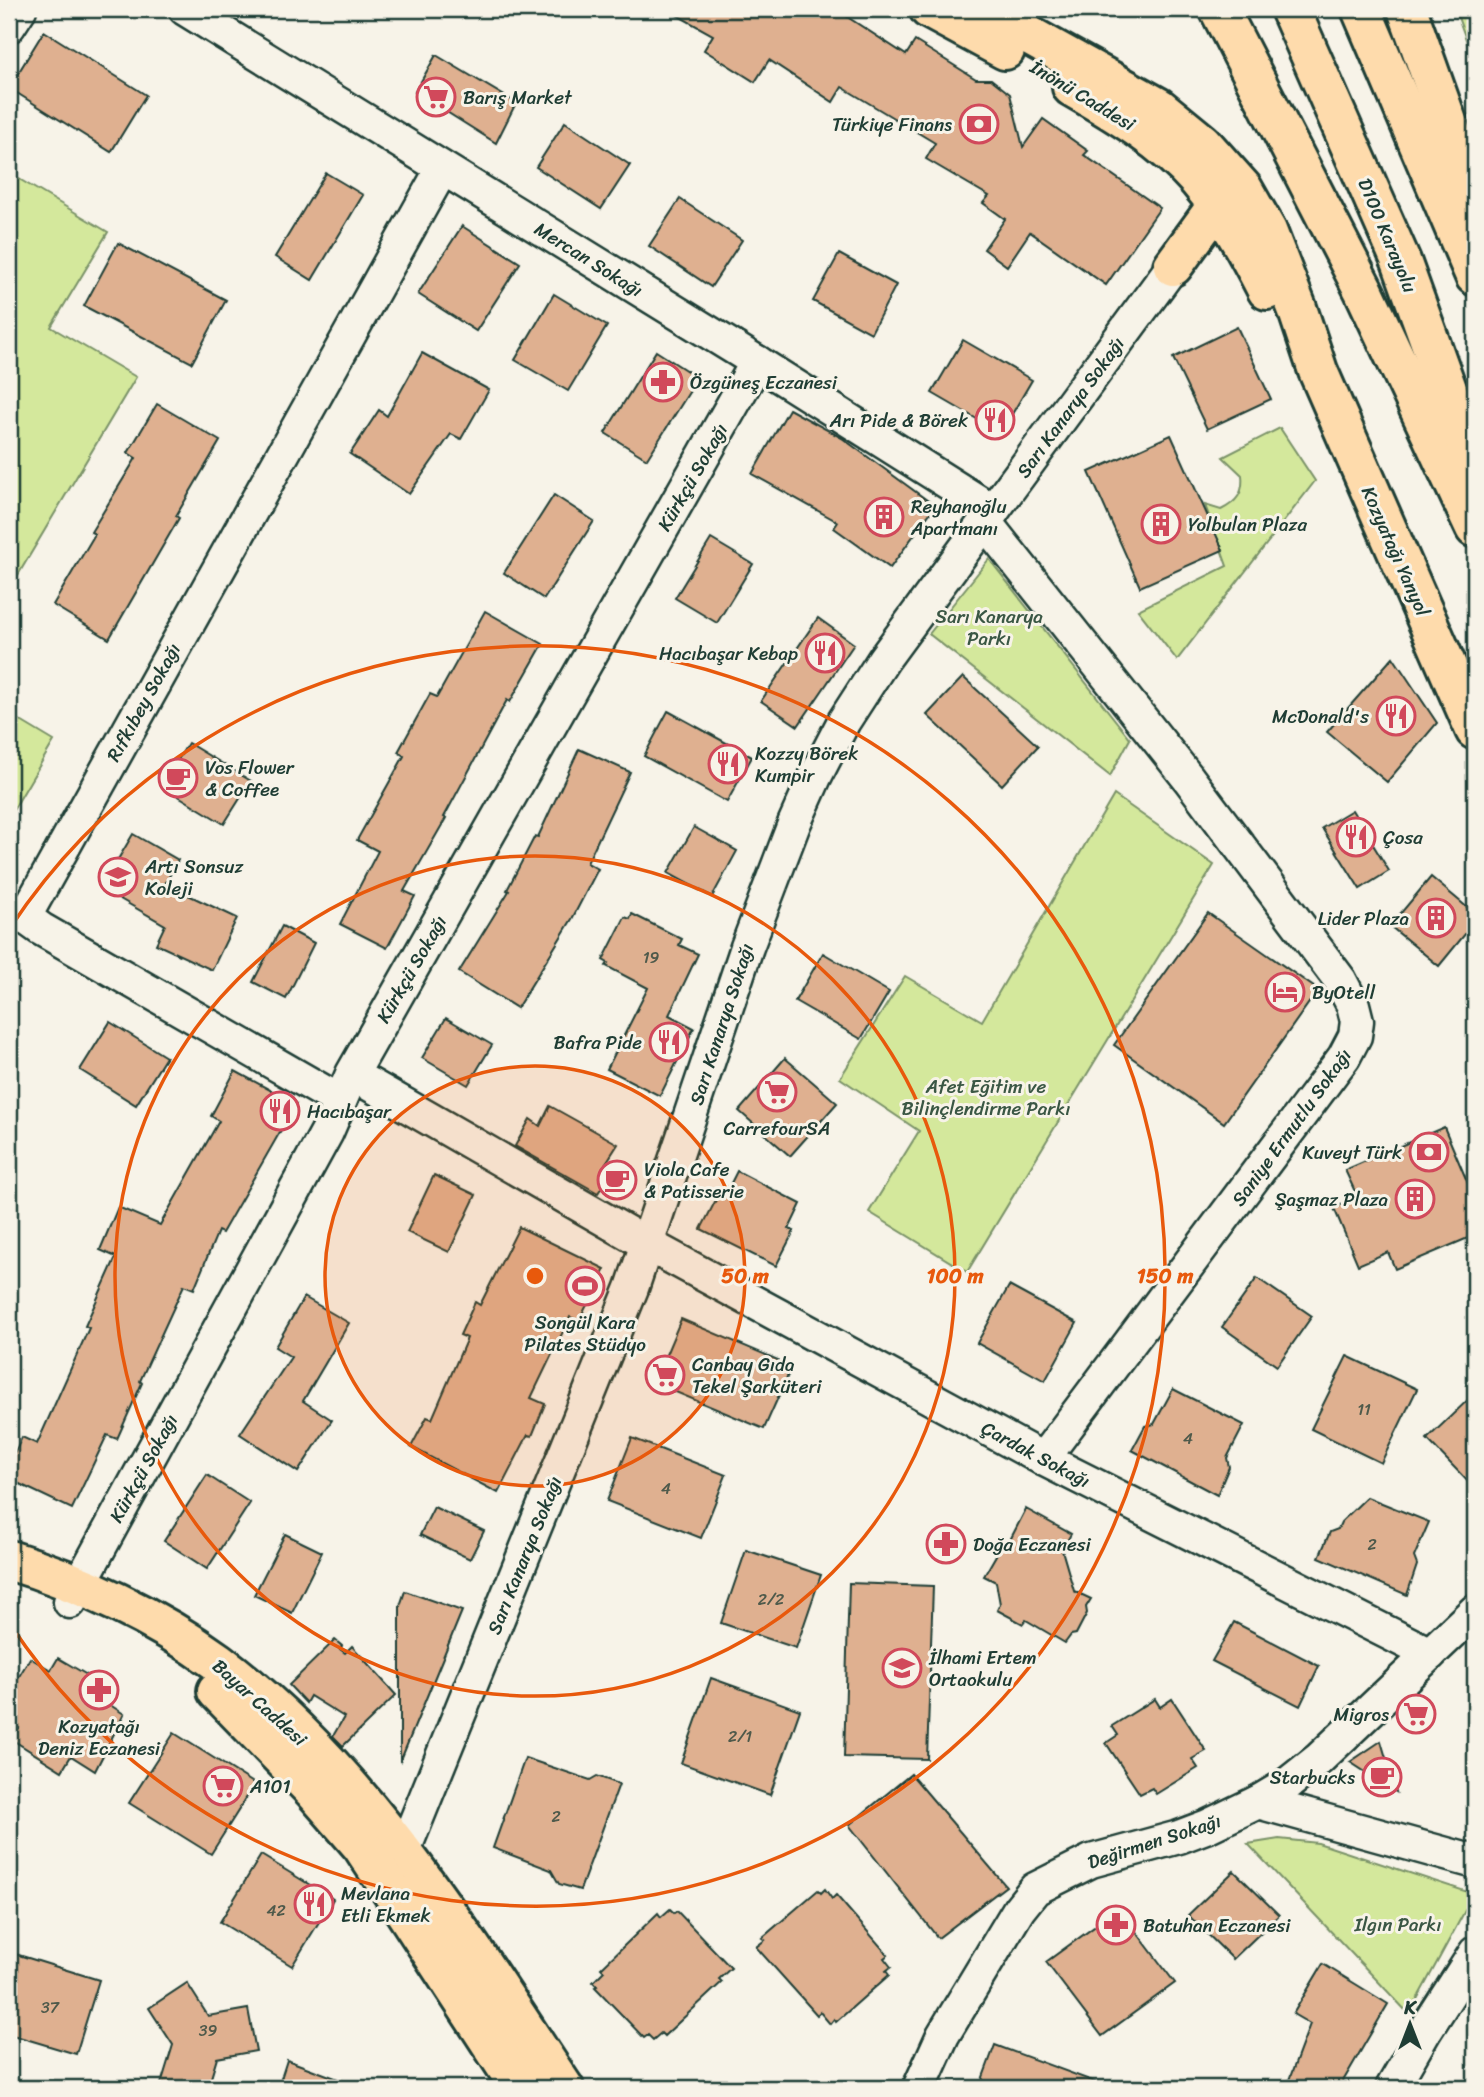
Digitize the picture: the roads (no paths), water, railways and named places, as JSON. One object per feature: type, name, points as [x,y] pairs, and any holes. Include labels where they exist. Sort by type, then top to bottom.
[{"type":"main road","name":"İnönü Caddesi","points":[[929,9],[1187,149]]},
{"type":"main road","name":"İnönü Caddesi","points":[[981,9],[1140,96],[1167,114],[1187,149]]},
{"type":"main road","points":[[1219,9],[1363,289],[1475,528]]},
{"type":"main road","name":"D100 Karayolu","points":[[1290,9],[1401,261],[1475,467]]},
{"type":"main road","points":[[1361,9],[1475,276]]},
{"type":"main road","points":[[1407,9],[1475,200]]},
{"type":"main road","points":[[1173,266],[1223,195],[1222,180],[1214,158],[1187,149]]},
{"type":"main road","points":[[1173,266],[1190,212],[1185,174],[1187,149]]},
{"type":"main road","points":[[1187,149],[1236,180],[1258,213],[1297,308],[1318,371]]},
{"type":"main road","points":[[1217,206],[1254,264],[1298,347],[1318,371]]},
{"type":"main road","points":[[1173,266],[1195,253],[1213,250],[1236,253],[1254,264]]},
{"type":"main road","name":"Kozyatağı Yanyol","points":[[1318,371],[1475,730]]},
{"type":"main road","name":"Bayar Caddesi","points":[[9,1560],[75,1593],[176,1635],[235,1675],[274,1709],[331,1768],[392,1862],[520,2088]]},
{"type":"main road","name":"Bayar Caddesi","points":[[9,1582],[75,1593]]},
{"type":"main road","name":"Bayar Caddesi","points":[[392,1862],[448,1914],[564,2088]]},
{"type":"street","points":[[9,26],[20,9]]},
{"type":"street","name":"Mercan Sokağı","points":[[185,9],[757,362],[989,517]]},
{"type":"street","name":"Rıfkıbey Sokağı","points":[[340,1101],[17,912],[442,169]]},
{"type":"street","name":"Sarı Kanarya Sokağı","points":[[392,1862],[616,1329],[751,936],[814,777],[868,681],[1173,266]]},
{"type":"street","name":"Kürkçü Sokağı","points":[[75,1593],[327,1132],[352,1074],[757,362]]},
{"type":"street","name":"Saniye Ermutlu Sokağı","points":[[989,517],[1257,867],[1340,981],[1353,1005],[1356,1021],[1355,1035],[1344,1057],[1043,1459]]},
{"type":"street","name":"Çardak Sokağı","points":[[369,1084],[647,1244],[1043,1459],[1430,1654]]},
{"type":"street","name":"Değirmen Sokağı","points":[[919,2088],[950,2022],[1019,1909],[1035,1889],[1091,1861],[1179,1837],[1258,1802],[1311,1766],[1475,1611]]},
{"type":"street","points":[[1258,1802],[1475,1862]]},
{"type":"street","points":[[1392,2088],[1475,1953]]},
{"type":"place","name":"Barış Market","points":[[436,97]]},
{"type":"place","name":"Türkiye Finans","points":[[979,124]]},
{"type":"place","name":"Özgüneş Eczanesi","points":[[663,382]]},
{"type":"place","name":"Arı Pide & Börek","points":[[995,420]]},
{"type":"place","name":"Reyhanoğlu Apartmanı","points":[[884,517]]},
{"type":"place","name":"Yolbulan Plaza","points":[[1161,524]]},
{"type":"place","name":"Hacıbaşar Kebap","points":[[825,653]]},
{"type":"place","name":"McDonald's","points":[[1396,716]]},
{"type":"place","name":"Kozzy Börek Kumpir","points":[[728,764]]},
{"type":"place","name":"Vos Flower & Coffee","points":[[178,778]]},
{"type":"place","name":"Çosa","points":[[1356,837]]},
{"type":"place","name":"Artı Sonsuz Koleji","points":[[118,877]]},
{"type":"place","name":"Lider Plaza","points":[[1436,918]]},
{"type":"place","name":"ByOtell","points":[[1285,992]]},
{"type":"place","name":"Bafra Pide","points":[[669,1042]]},
{"type":"place","name":"CarrefourSA","points":[[777,1092]]},
{"type":"place","name":"Hacıbaşar","points":[[280,1111]]},
{"type":"place","name":"Kuveyt Türk","points":[[1429,1152]]},
{"type":"place","name":"Viola Cafe & Patisserie","points":[[617,1180]]},
{"type":"place","name":"Şaşmaz Plaza","points":[[1415,1199]]},
{"type":"place","name":"Songül Kara Pilates Stüdyo","points":[[585,1286]]},
{"type":"place","name":"Canbay Gıda Tekel Şarküteri","points":[[665,1375]]},
{"type":"place","name":"Doğa Eczanesi","points":[[946,1544]]},
{"type":"place","name":"İlhami Ertem Ortaokulu","points":[[902,1668]]},
{"type":"place","name":"Kozyatağı Deniz Eczanesi","points":[[99,1690]]},
{"type":"place","name":"Migros","points":[[1416,1714]]},
{"type":"place","name":"Starbucks","points":[[1382,1777]]},
{"type":"place","name":"A101","points":[[223,1786]]},
{"type":"place","name":"Mevlana Etli Ekmek","points":[[314,1904]]},
{"type":"place","name":"Batuhan Eczanesi","points":[[1116,1925]]},
{"type":"park label","name":"Sarı Kanarya Parkı","points":[[989,627]]},
{"type":"park label","name":"Afet Eğitim ve Bilinçlendirme Parkı","points":[[986,1097]]},
{"type":"park label","name":"Ilgın Parkı","points":[[1398,1924]]}]
